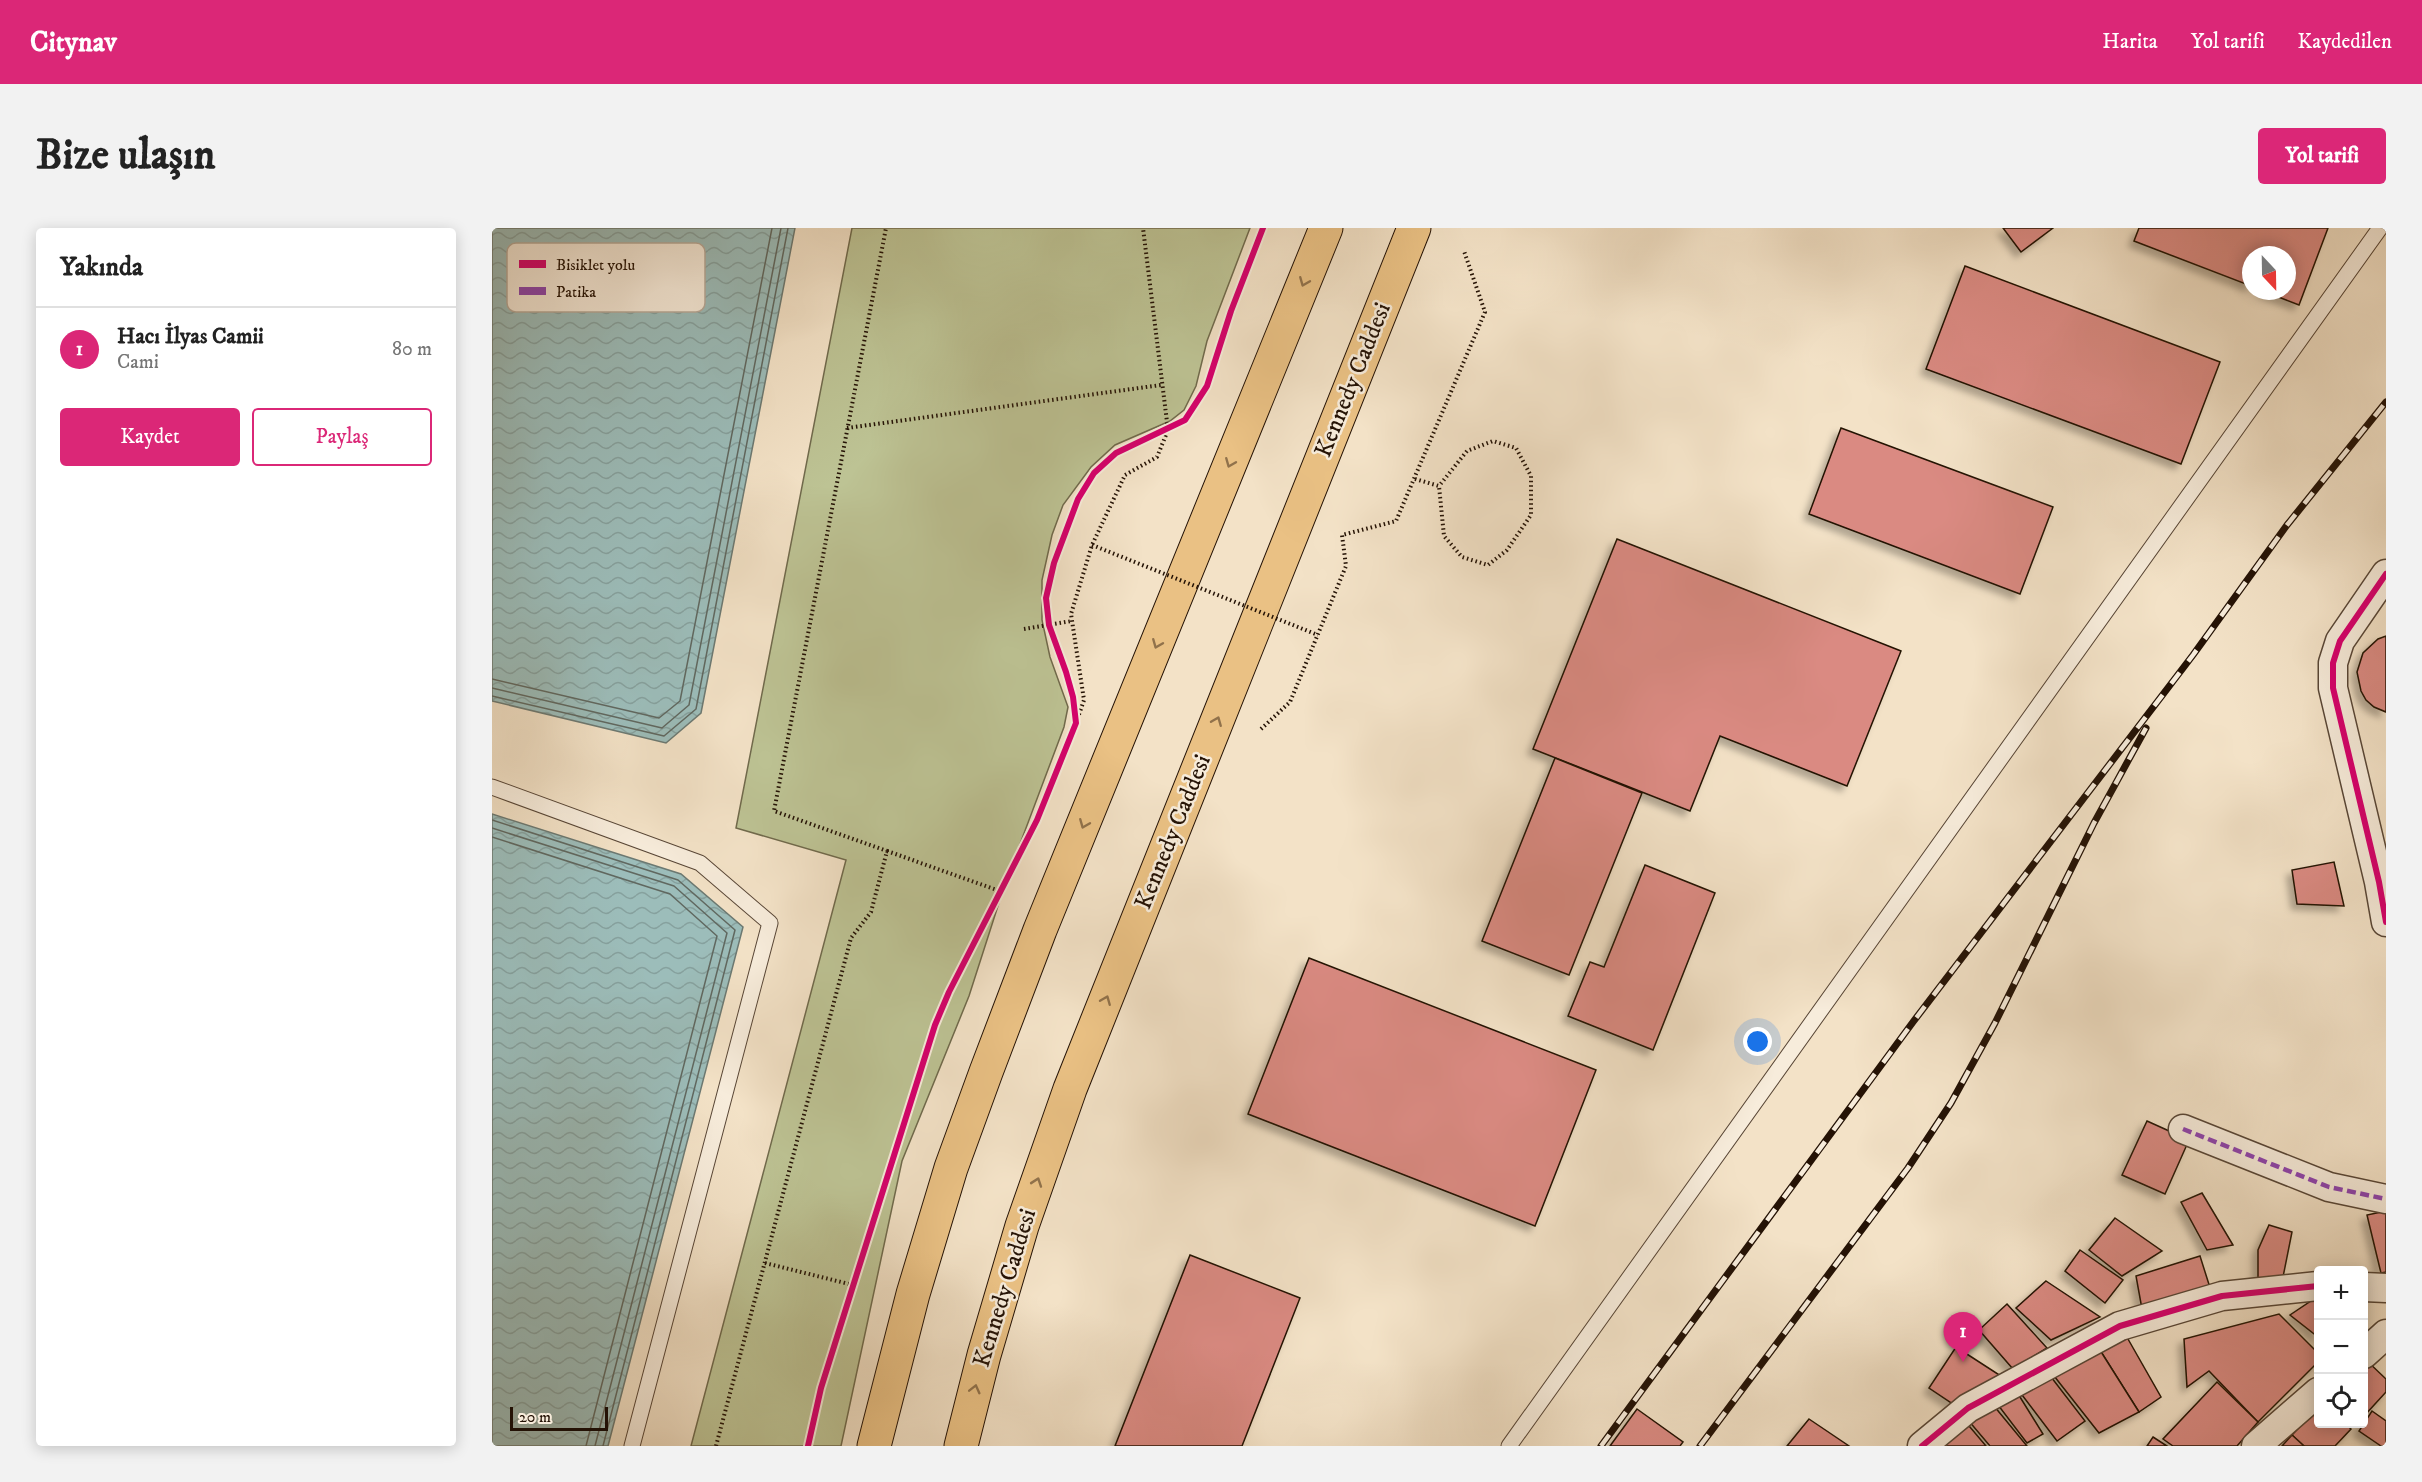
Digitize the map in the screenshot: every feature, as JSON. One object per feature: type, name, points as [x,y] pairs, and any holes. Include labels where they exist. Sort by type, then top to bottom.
[{"type":"highway","points":[[867,1441],[904,1330],[951,1168],[1032,952],[1326,228]]},
{"type":"highway","name":"Kennedy Caddesi","points":[[961,1446],[984,1354],[1022,1226],[1070,1089],[1414,228]]},
{"type":"street","points":[[2386,574],[2340,641],[2333,663],[2334,688],[2379,882],[2386,922]]},
{"type":"street","points":[[2183,1129],[2329,1187],[2386,1199]]},
{"type":"street","points":[[1922,1446],[1968,1408],[2120,1326],[2222,1296],[2314,1287]]},
{"type":"street","points":[[2368,1287],[2386,1288]]},
{"type":"street","points":[[2368,1350],[2386,1334]]},
{"type":"street","points":[[2256,1446],[2314,1396]]},
{"type":"lane","points":[[1509,1446],[2379,228]]},
{"type":"lane","points":[[492,787],[700,863],[770,923],[632,1446]]},
{"type":"path","points":[[886,228],[774,811],[1000,891]]},
{"type":"path","points":[[1071,734],[1084,700],[1071,614],[1092,545],[1125,475],[1157,457],[1168,430],[1143,228]]},
{"type":"path","points":[[1261,729],[1290,702],[1318,635],[1346,566],[1342,535],[1396,521],[1415,479],[1485,312],[1464,251]]},
{"type":"path","points":[[847,428],[1161,385]]},
{"type":"path","points":[[1160,433],[1177,425]]},
{"type":"path","points":[[1493,441],[1516,448],[1531,476],[1531,515],[1507,550],[1488,565],[1462,557],[1444,536],[1438,486],[1467,451],[1493,441]]},
{"type":"path","points":[[1415,479],[1438,486]]},
{"type":"path","points":[[1092,545],[1318,635]]},
{"type":"path","points":[[1048,616],[1052,635]]},
{"type":"path","points":[[1024,629],[1072,621]]},
{"type":"path","points":[[1074,706],[1076,723]]},
{"type":"path","points":[[716,1446],[851,938],[871,912],[887,851]]},
{"type":"path","points":[[995,901],[1006,881]]},
{"type":"path","points":[[765,1263],[853,1285]]},
{"type":"path","points":[[850,1295],[857,1274]]},
{"type":"green space","points":[[852,228],[1250,228],[1207,341],[1196,386],[1184,410],[1170,421],[1115,445],[1091,467],[1063,505],[1052,535],[1042,580],[1042,620],[1050,657],[1068,707],[1064,727],[1005,884],[969,996],[902,1161],[841,1446],[691,1446],[846,860],[736,828]]},
{"type":"water","points":[[492,228],[795,228],[701,713],[666,743],[492,701]]},
{"type":"water","points":[[492,814],[681,874],[743,927],[608,1446],[492,1446]]},
{"type":"building","points":[[2003,228],[2053,228],[2021,252]]},
{"type":"building","points":[[2139,228],[2328,228],[2299,305],[2286,300],[2296,300],[2296,246],[2242,246],[2242,283],[2134,241]]},
{"type":"building","points":[[1965,266],[2220,362],[2181,464],[1926,369]]},
{"type":"building","points":[[1841,428],[2053,507],[2020,594],[1809,514]]},
{"type":"building","points":[[1617,539],[1901,651],[1847,786],[1720,736],[1690,811],[1533,749]]},
{"type":"building","points":[[2386,636],[2386,712],[2374,707],[2366,700],[2361,691],[2357,672],[2363,653],[2378,639]]},
{"type":"building","points":[[1555,758],[1642,793],[1569,975],[1482,941]]},
{"type":"building","points":[[2334,862],[2344,906],[2297,904],[2292,870]]},
{"type":"building","points":[[1645,865],[1715,893],[1653,1050],[1568,1016],[1590,962],[1604,967]]},
{"type":"building","points":[[1309,958],[1596,1070],[1535,1226],[1248,1114]]},
{"type":"building","points":[[2147,1121],[2189,1140],[2165,1194],[2122,1175]]},
{"type":"building","points":[[2202,1193],[2233,1245],[2207,1250],[2181,1202]]},
{"type":"building","points":[[2386,1211],[2386,1272],[2381,1273],[2367,1215]]},
{"type":"building","points":[[2115,1218],[2162,1251],[2122,1276],[2089,1250]]},
{"type":"building","points":[[2269,1225],[2292,1232],[2282,1282],[2258,1280],[2258,1250]]},
{"type":"building","points":[[2080,1250],[2123,1280],[2105,1303],[2065,1271]]},
{"type":"building","points":[[1190,1255],[1300,1298],[1242,1446],[1115,1446]]},
{"type":"building","points":[[2200,1256],[2212,1294],[2142,1309],[2136,1276]]},
{"type":"building","points":[[2046,1281],[2100,1317],[2051,1340],[2016,1308]]},
{"type":"building","points":[[2314,1299],[2314,1334],[2290,1315]]},
{"type":"building","points":[[2007,1304],[2047,1348],[2013,1369],[1979,1330]]},
{"type":"building","points":[[2279,1314],[2314,1349],[2314,1366],[2258,1422],[2209,1371],[2187,1387],[2184,1339]]},
{"type":"building","points":[[2124,1332],[2161,1397],[2139,1412],[2098,1347]]},
{"type":"building","points":[[1956,1347],[2004,1378],[1956,1406],[1929,1388]]},
{"type":"building","points":[[2098,1347],[2139,1412],[2099,1433],[2047,1367]]},
{"type":"building","points":[[2368,1362],[2386,1379],[2386,1392],[2368,1412]]},
{"type":"building","points":[[2048,1373],[2085,1421],[2057,1441],[2019,1391]]},
{"type":"building","points":[[2217,1382],[2258,1422],[2237,1446],[2173,1446],[2163,1439]]},
{"type":"building","points":[[2015,1389],[2043,1434],[2027,1443],[1995,1401]]},
{"type":"building","points":[[1994,1406],[2027,1446],[1990,1446],[1968,1420]]},
{"type":"building","points":[[1637,1409],[1683,1442],[1680,1446],[1610,1446]]},
{"type":"building","points":[[2314,1411],[2314,1428],[2351,1429],[2335,1446],[2304,1446],[2292,1435]]},
{"type":"building","points":[[2372,1411],[2386,1421],[2386,1446],[2381,1446],[2359,1431],[2361,1428],[2368,1428],[2368,1417]]},
{"type":"building","points":[[1809,1419],[1849,1446],[1787,1446]]},
{"type":"building","points":[[1964,1420],[1986,1446],[1942,1446]]},
{"type":"building","points":[[2292,1435],[2304,1446],[2282,1446]]},
{"type":"building","points":[[2153,1437],[2167,1446],[2147,1446]]},
{"type":"railway","points":[[1601,1446],[1913,1022],[2193,655],[2287,525],[2386,402]]},
{"type":"railway","points":[[1700,1446],[1908,1168],[1951,1103],[1995,1023],[2094,823],[2146,728]]},
{"type":"marked path","points":[[2183,1129],[2329,1187],[2386,1199]]},
{"type":"cycle path","points":[[808,1446],[821,1388],[935,1025],[949,992],[1037,820],[1076,723],[1073,697],[1049,625],[1046,598],[1054,563],[1078,499],[1094,473],[1116,453],[1185,420],[1207,386],[1231,311],[1263,228]]},
{"type":"cycle path","points":[[2386,574],[2340,641],[2333,663],[2333,688],[2379,882],[2386,922]]},
{"type":"cycle path","points":[[1922,1446],[1968,1408],[2120,1326],[2222,1296],[2314,1286]]},
{"type":"place","name":"Hacı İlyas Camii","points":[[1963,1362]]}]
